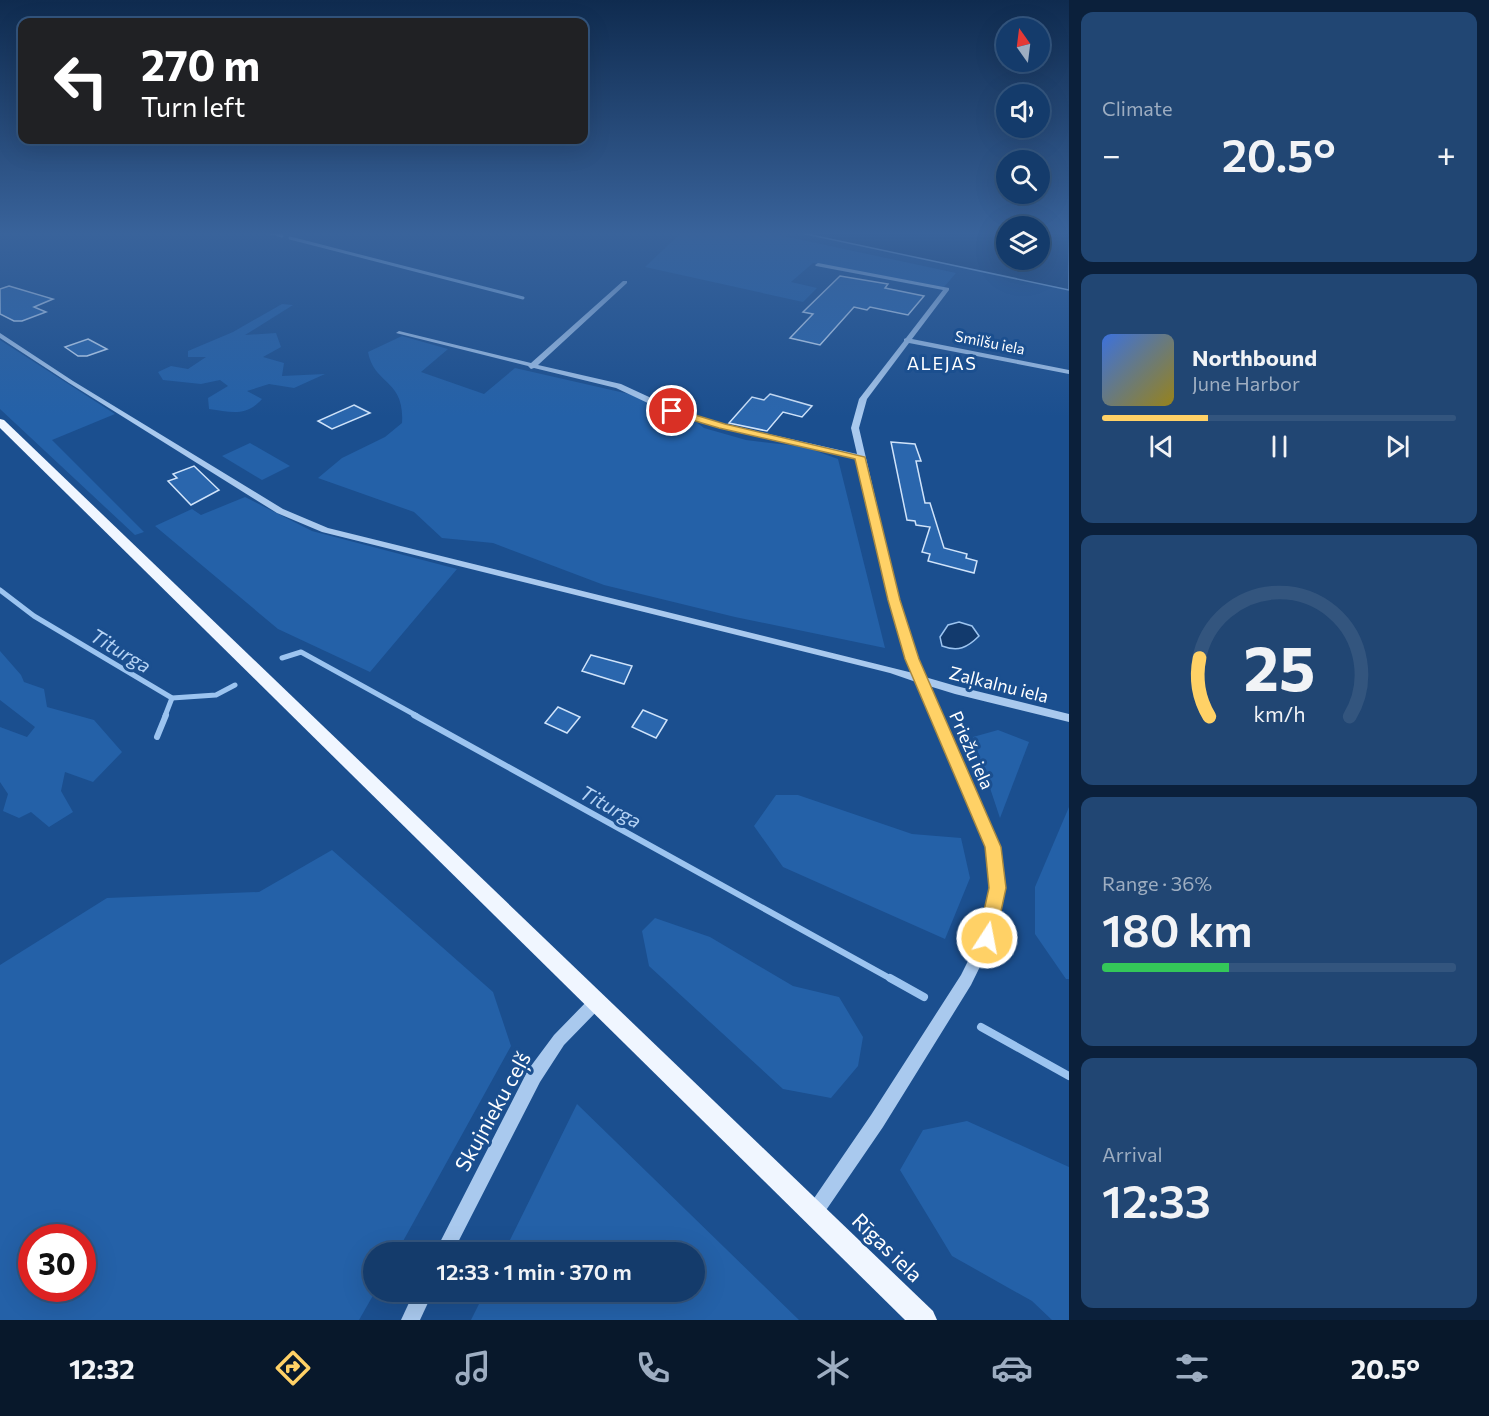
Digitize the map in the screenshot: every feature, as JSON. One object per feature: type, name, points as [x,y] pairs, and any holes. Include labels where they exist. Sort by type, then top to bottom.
[{"type":"main road","name":"Rīgas iela","points":[[0,422],[924,1320]]},
{"type":"street","points":[[531,367],[613,294]]},
{"type":"street","name":"Priežu iela","points":[[814,1213],[877,1121],[966,980],[987,938],[997,888],[993,847],[921,680],[894,600],[855,428],[863,399],[943,294]]},
{"type":"street","points":[[399,333],[531,367],[618,386],[672,411],[722,426],[860,457]]},
{"type":"street","name":"Zaļkalnu iela","points":[[0,335],[71,382],[280,511],[325,530],[1069,718]]},
{"type":"street","name":"Smilšu iela","points":[[906,340],[1069,372]]},
{"type":"street","name":"Skujnieku ceļš","points":[[449,1242],[534,1076],[559,1040],[596,1002]]},
{"type":"street","points":[[410,1320],[419,1302]]},
{"type":"shaded area","points":[[765,294],[811,294],[803,302]]},
{"type":"shaded area","points":[[282,304],[293,305],[245,335],[276,333],[281,347],[263,357],[284,363],[282,376],[325,374],[294,388],[269,384],[247,391],[262,399],[250,409],[231,412],[209,409],[208,398],[228,386],[220,380],[201,384],[163,380],[158,372],[171,366],[188,369],[206,357],[188,357],[188,351],[233,332]]},
{"type":"shaded area","points":[[402,336],[448,349],[421,372],[484,394],[515,368],[673,404],[704,428],[746,440],[805,447],[838,459],[885,648],[735,617],[604,585],[493,543],[442,538],[414,512],[318,478],[342,458],[385,437],[402,423],[399,398],[376,371],[368,352]]},
{"type":"shaded area","points":[[0,340],[115,414],[52,440],[144,532],[135,535],[0,409]]},
{"type":"shaded area","points":[[250,443],[290,466],[262,480],[222,456]]},
{"type":"shaded area","points":[[245,497],[312,531],[457,569],[370,672],[278,629],[155,526],[192,509],[201,515]]},
{"type":"shaded area","points":[[959,622],[972,626],[979,636],[962,648],[953,649],[942,646],[940,637],[948,625]]},
{"type":"shaded area","points":[[0,651],[21,675],[24,682],[44,689],[47,707],[94,720],[122,752],[93,782],[65,772],[61,791],[73,812],[49,827],[31,812],[19,818],[3,811],[8,794],[0,782],[0,727],[27,737],[35,727],[0,700]]},
{"type":"shaded area","points":[[998,730],[1029,742],[1000,818],[973,737]]},
{"type":"shaded area","points":[[776,795],[798,795],[912,834],[961,838],[970,878],[945,939],[783,867],[754,826]]},
{"type":"shaded area","points":[[1069,807],[1069,979],[1066,979],[1035,934],[1035,887]]},
{"type":"shaded area","points":[[332,850],[493,992],[511,1046],[403,1242],[363,1242],[363,1302],[369,1302],[359,1320],[0,1320],[0,965],[107,898],[259,892]]},
{"type":"shaded area","points":[[655,918],[710,937],[793,986],[839,997],[863,1037],[858,1066],[831,1098],[783,1089],[649,966],[642,931]]},
{"type":"shaded area","points":[[577,1104],[799,1320],[471,1320],[480,1302],[705,1302],[705,1242],[509,1242]]},
{"type":"shaded area","points":[[967,1121],[1069,1167],[1069,1320],[1052,1320],[1032,1301],[952,1256],[900,1170],[923,1130]]},
{"type":"building","points":[[0,294],[35,294],[53,299],[34,307],[46,312],[22,321],[14,321],[0,314]]},
{"type":"building","points":[[822,294],[912,294],[924,296],[908,315],[870,307],[867,310],[854,307],[820,345],[790,338],[813,314],[803,312]]},
{"type":"building","points":[[88,339],[107,349],[87,356],[78,356],[65,347]]},
{"type":"building","points":[[770,394],[812,406],[802,417],[783,412],[767,431],[729,423],[752,397],[764,400]]},
{"type":"building","points":[[354,405],[370,413],[332,429],[318,421]]},
{"type":"building","points":[[891,442],[915,444],[921,461],[916,461],[925,503],[930,503],[944,548],[967,554],[966,558],[977,561],[974,573],[928,561],[930,554],[922,552],[930,527],[916,525],[915,521],[907,520]]},
{"type":"building","points":[[194,466],[219,490],[191,505],[168,481],[177,478],[173,474]]},
{"type":"building","points":[[591,655],[632,666],[624,684],[582,671]]},
{"type":"building","points":[[558,707],[580,717],[567,733],[545,723]]},
{"type":"building","points":[[643,710],[667,720],[656,738],[632,727]]},
{"type":"waterway","points":[[506,294],[523,298]]},
{"type":"waterway","name":"Titurga","points":[[0,590],[34,616],[172,698]]},
{"type":"waterway","name":"Titurga","points":[[282,658],[301,652],[417,716]]},
{"type":"waterway","name":"Titurga","points":[[172,698],[216,695],[235,685]]},
{"type":"waterway","points":[[165,716],[172,698]]},
{"type":"waterway","points":[[157,737],[166,715]]},
{"type":"waterway","name":"Titurga","points":[[414,715],[893,980]]},
{"type":"waterway","name":"Titurga","points":[[890,978],[924,997]]},
{"type":"waterway","name":"Titurga","points":[[981,1027],[1069,1076]]},
{"type":"district","name":"ALEJAS","points":[[942,363]]},
{"type":"route","points":[[672,411],[722,426],[860,457],[872,497],[894,600],[912,659],[993,847],[997,888],[987,938]]}]
